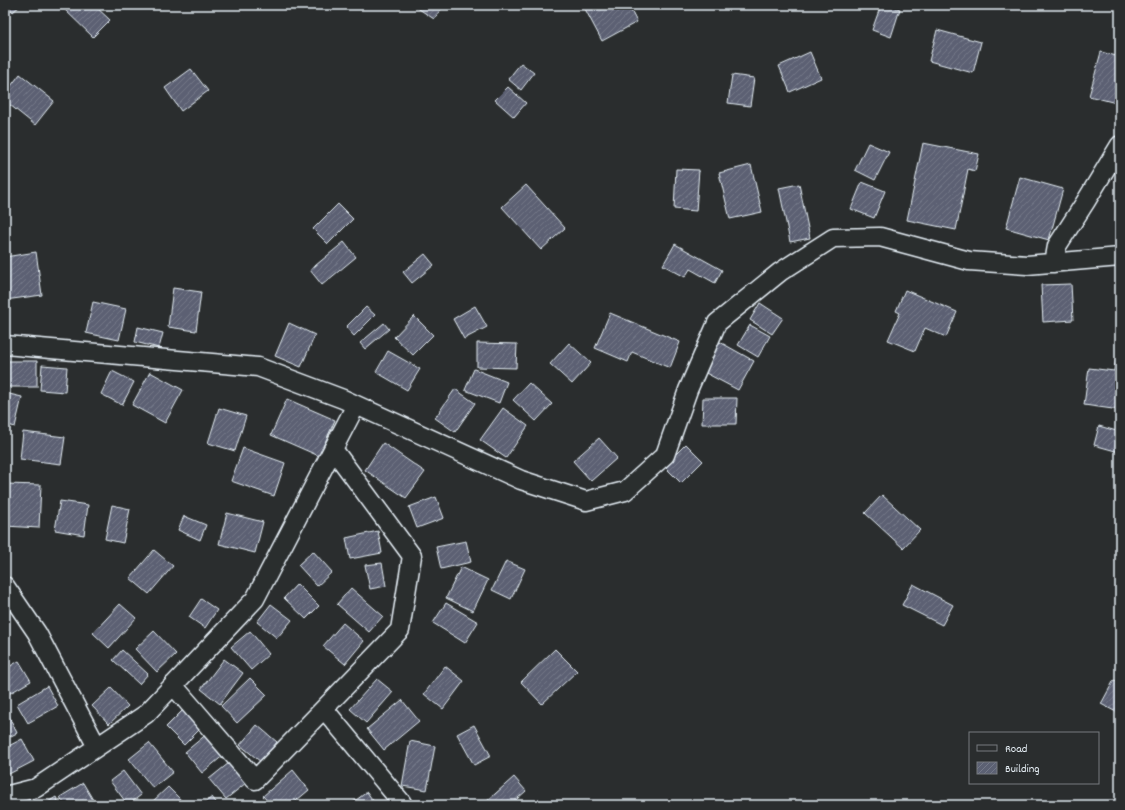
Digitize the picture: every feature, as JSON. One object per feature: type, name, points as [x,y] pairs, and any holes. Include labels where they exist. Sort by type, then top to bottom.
[{"type":"street","points":[[1054,263],[1056,246],[1086,202],[1120,145]]},
{"type":"street","points":[[5,345],[258,367],[356,405],[521,480],[586,501],[625,491],[665,455],[688,390],[717,323],[780,272],[833,238],[880,237],[969,261],[1027,265],[1120,256]]},
{"type":"street","points":[[5,796],[36,788],[146,714],[255,599],[356,405]]},
{"type":"street","points":[[173,685],[255,780],[400,630],[412,556],[333,449]]},
{"type":"street","points":[[5,586],[37,633],[96,747]]},
{"type":"street","points":[[324,709],[402,803],[402,805]]},
{"type":"building","points":[[7,5],[21,5],[13,12]]},
{"type":"building","points":[[64,5],[94,5],[110,20],[93,37],[62,7]]},
{"type":"building","points":[[413,5],[444,5],[434,19]]},
{"type":"building","points":[[588,5],[628,5],[637,22],[602,41],[584,7]]},
{"type":"building","points":[[881,5],[887,5],[900,9],[891,37],[872,30]]},
{"type":"building","points":[[937,30],[981,42],[973,73],[929,61]]},
{"type":"building","points":[[810,52],[821,78],[790,92],[779,66]]},
{"type":"building","points":[[1101,52],[1120,57],[1120,104],[1089,96]]},
{"type":"building","points":[[521,63],[534,73],[521,90],[508,79]]},
{"type":"building","points":[[191,69],[208,91],[181,111],[165,88]]},
{"type":"building","points":[[20,74],[54,101],[35,125],[5,101],[5,94]]},
{"type":"building","points":[[732,75],[754,78],[750,106],[728,103]]},
{"type":"building","points":[[508,87],[526,103],[514,117],[495,100]]},
{"type":"building","points":[[868,143],[889,152],[875,180],[855,170]]},
{"type":"building","points":[[923,143],[979,154],[975,171],[968,169],[956,230],[907,220]]},
{"type":"building","points":[[751,165],[762,212],[730,219],[719,173]]},
{"type":"building","points":[[676,169],[699,170],[696,211],[674,209]]},
{"type":"building","points":[[1020,177],[1063,189],[1049,240],[1006,228]]},
{"type":"building","points":[[862,182],[885,191],[874,218],[851,209]]},
{"type":"building","points":[[799,184],[810,238],[790,242],[779,188]]},
{"type":"building","points":[[526,185],[565,228],[541,250],[502,207]]},
{"type":"building","points":[[338,204],[353,219],[328,244],[313,229]]},
{"type":"building","points":[[344,242],[356,257],[322,285],[310,270]]},
{"type":"building","points":[[675,244],[722,270],[715,283],[690,269],[685,277],[663,265]]},
{"type":"building","points":[[36,252],[42,295],[5,300],[5,257]]},
{"type":"building","points":[[425,254],[434,265],[412,283],[403,272]]},
{"type":"building","points":[[1071,284],[1073,320],[1043,322],[1041,285]]},
{"type":"building","points":[[173,288],[201,292],[196,331],[168,327]]},
{"type":"building","points":[[905,290],[957,312],[946,337],[925,328],[915,351],[888,340],[900,313],[896,311]]},
{"type":"building","points":[[93,302],[126,309],[119,340],[86,333]]},
{"type":"building","points":[[760,303],[783,318],[772,334],[750,320]]},
{"type":"building","points":[[475,306],[487,327],[464,339],[453,319]]},
{"type":"building","points":[[366,307],[375,315],[354,336],[346,327]]},
{"type":"building","points":[[610,313],[680,342],[670,368],[632,352],[628,362],[595,348]]},
{"type":"building","points":[[414,316],[433,335],[413,355],[394,337]]},
{"type":"building","points":[[289,323],[315,335],[301,367],[275,356]]},
{"type":"building","points":[[384,323],[389,329],[365,349],[360,343]]},
{"type":"building","points":[[750,325],[770,336],[758,357],[738,345]]},
{"type":"building","points":[[138,327],[163,333],[159,348],[135,342]]},
{"type":"building","points":[[718,341],[754,361],[738,390],[702,371]]},
{"type":"building","points":[[477,343],[517,344],[516,368],[477,367]]},
{"type":"building","points":[[569,343],[591,363],[572,384],[550,364]]},
{"type":"building","points":[[388,351],[420,369],[407,390],[376,372]]},
{"type":"building","points":[[1116,359],[1120,360],[1120,410],[1084,405],[1089,368],[1114,371]]},
{"type":"building","points":[[5,361],[37,361],[37,387],[5,387]]},
{"type":"building","points":[[42,365],[67,367],[65,392],[40,390]]},
{"type":"building","points":[[474,369],[507,382],[499,403],[465,390]]},
{"type":"building","points":[[112,371],[134,382],[122,405],[101,394]]},
{"type":"building","points":[[150,372],[183,390],[165,423],[132,405]]},
{"type":"building","points":[[529,383],[552,404],[536,421],[513,400]]},
{"type":"building","points":[[455,389],[475,403],[455,432],[435,418]]},
{"type":"building","points":[[5,393],[22,397],[15,427],[5,424]]},
{"type":"building","points":[[703,398],[737,398],[736,424],[702,424]]},
{"type":"building","points":[[287,399],[335,420],[319,456],[271,435]]},
{"type":"building","points":[[219,408],[246,416],[235,451],[208,443]]},
{"type":"building","points":[[503,408],[528,426],[506,458],[480,440]]},
{"type":"building","points":[[1099,426],[1120,432],[1119,452],[1094,445]]},
{"type":"building","points":[[23,432],[65,437],[61,464],[20,459]]},
{"type":"building","points":[[599,438],[617,458],[591,481],[573,461]]},
{"type":"building","points":[[383,443],[425,472],[406,498],[365,470]]},
{"type":"building","points":[[686,444],[703,461],[681,483],[664,466]]},
{"type":"building","points":[[243,448],[285,463],[274,496],[231,481]]},
{"type":"building","points":[[5,484],[41,485],[39,528],[5,526]]},
{"type":"building","points":[[882,495],[920,530],[903,548],[865,513]]},
{"type":"building","points":[[436,497],[444,518],[417,528],[409,507]]},
{"type":"building","points":[[60,501],[88,505],[84,535],[55,530]]},
{"type":"building","points":[[112,505],[130,509],[123,543],[105,539]]},
{"type":"building","points":[[227,513],[263,522],[255,553],[219,544]]},
{"type":"building","points":[[184,516],[206,525],[200,540],[178,530]]},
{"type":"building","points":[[378,531],[382,553],[350,559],[346,538]]},
{"type":"building","points":[[466,541],[471,562],[441,569],[436,547]]},
{"type":"building","points":[[154,550],[173,566],[149,594],[130,578]]},
{"type":"building","points":[[313,551],[332,572],[317,586],[298,565]]},
{"type":"building","points":[[506,561],[525,569],[511,599],[492,590]]},
{"type":"building","points":[[382,563],[386,586],[370,589],[365,565]]},
{"type":"building","points":[[461,567],[488,580],[473,611],[446,598]]},
{"type":"building","points":[[297,584],[319,606],[306,619],[284,598]]},
{"type":"building","points":[[913,584],[953,605],[942,625],[902,605]]},
{"type":"building","points":[[351,588],[383,616],[369,632],[337,604]]},
{"type":"building","points":[[201,599],[217,610],[205,628],[189,617]]},
{"type":"building","points":[[446,603],[478,622],[465,643],[433,623]]},
{"type":"building","points":[[120,604],[136,618],[109,648],[93,633]]},
{"type":"building","points":[[271,604],[292,620],[277,638],[257,622]]},
{"type":"building","points":[[343,623],[364,641],[345,664],[323,646]]},
{"type":"building","points":[[154,631],[176,654],[157,672],[135,649]]},
{"type":"building","points":[[250,631],[269,654],[251,670],[231,647]]},
{"type":"building","points":[[555,649],[577,671],[542,704],[521,682]]},
{"type":"building","points":[[122,650],[148,674],[139,684],[113,660]]},
{"type":"building","points":[[224,659],[243,673],[220,704],[201,689]]},
{"type":"building","points":[[19,661],[31,681],[5,696],[5,669]]},
{"type":"building","points":[[445,666],[464,681],[443,709],[424,694]]},
{"type":"building","points":[[250,678],[267,695],[237,723],[221,706]]},
{"type":"building","points":[[377,679],[393,692],[366,723],[350,709]]},
{"type":"building","points":[[1114,680],[1120,683],[1120,714],[1101,704]]},
{"type":"building","points":[[47,686],[58,706],[28,723],[17,704]]},
{"type":"building","points":[[111,688],[128,706],[109,724],[92,706]]},
{"type":"building","points":[[402,700],[419,721],[384,750],[367,729]]},
{"type":"building","points":[[185,708],[203,726],[184,745],[166,727]]},
{"type":"building","points":[[8,714],[17,733],[5,739],[5,716]]},
{"type":"building","points":[[257,725],[277,742],[261,762],[240,745]]},
{"type":"building","points":[[474,725],[491,756],[474,765],[457,734]]},
{"type":"building","points":[[208,733],[225,754],[202,773],[185,752]]},
{"type":"building","points":[[22,739],[34,761],[5,776],[5,748]]},
{"type":"building","points":[[410,741],[435,746],[427,790],[402,786]]},
{"type":"building","points":[[149,743],[173,772],[153,788],[129,759]]},
{"type":"building","points":[[229,763],[246,783],[226,799],[209,779]]},
{"type":"building","points":[[293,770],[309,790],[291,805],[271,805],[263,796]]},
{"type":"building","points":[[123,771],[141,795],[128,805],[110,781]]},
{"type":"building","points":[[514,777],[526,791],[510,805],[488,805],[486,802]]},
{"type":"building","points":[[83,783],[96,805],[65,805],[60,797]]},
{"type":"building","points":[[168,787],[186,805],[153,805],[151,803]]},
{"type":"building","points":[[367,792],[376,805],[354,805],[352,803]]},
{"type":"building","points":[[56,797],[60,805],[43,805]]},
{"type":"building","points":[[212,797],[218,805],[202,805]]}]
